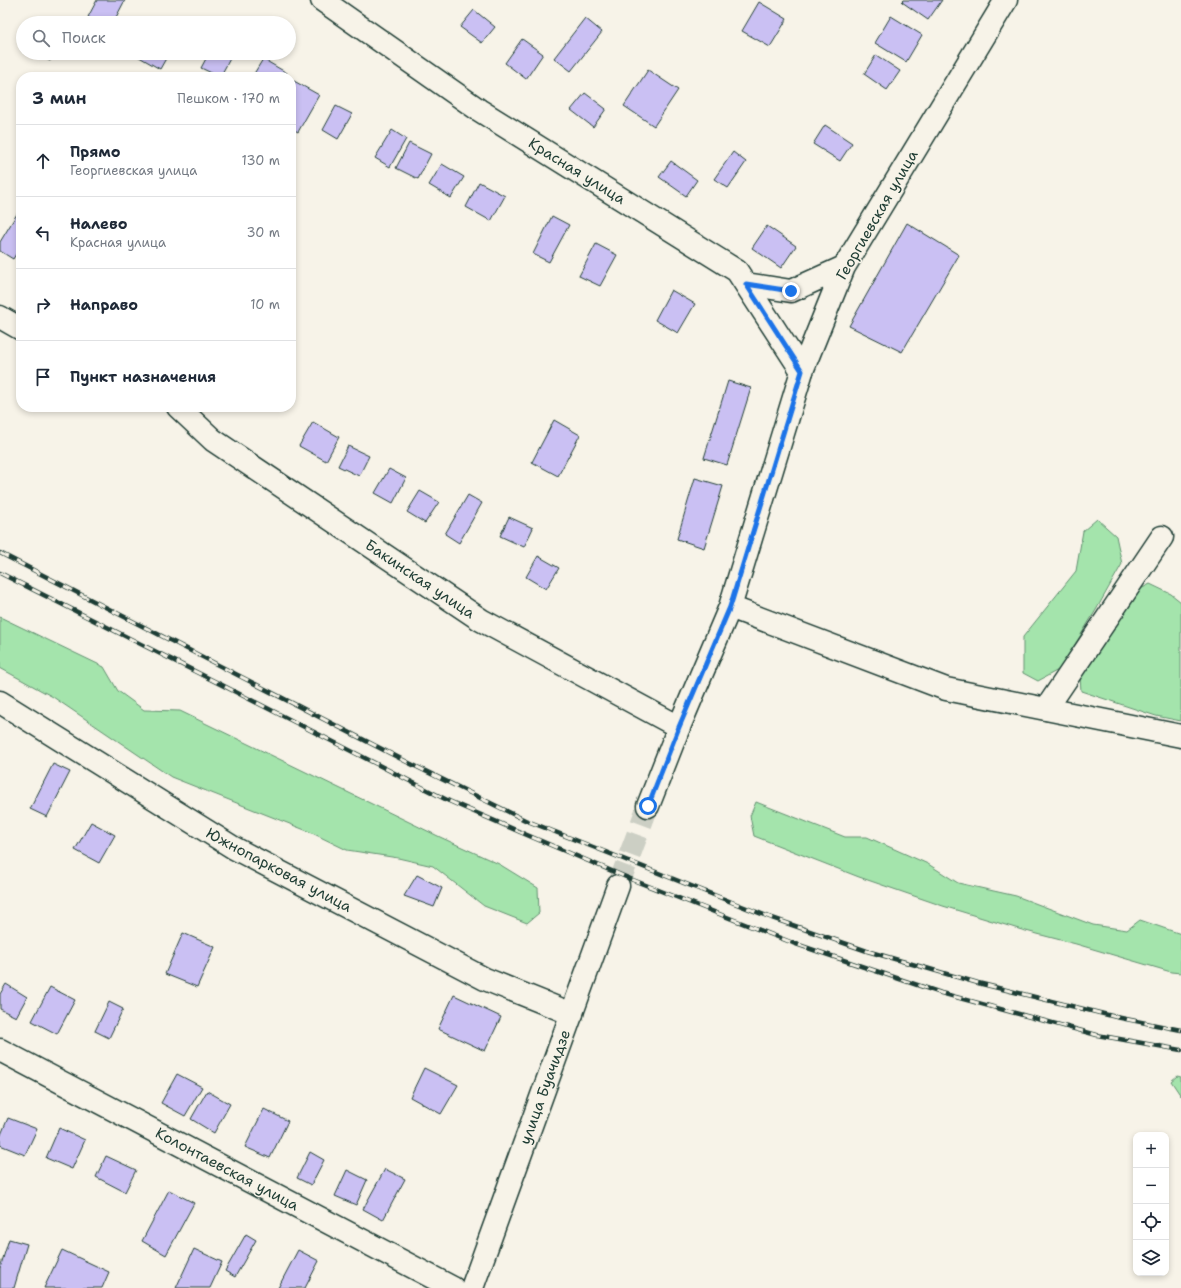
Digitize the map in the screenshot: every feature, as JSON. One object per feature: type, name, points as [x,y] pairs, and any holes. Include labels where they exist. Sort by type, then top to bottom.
[{"type":"street","name":"Красная улица","points":[[322,0],[479,110],[737,271],[802,371]]},
{"type":"street","name":"Георгиевская улица","points":[[648,806],[679,727],[730,607],[802,371],[844,267],[1006,0]]},
{"type":"street","points":[[746,284],[791,291],[844,267]]},
{"type":"street","points":[[0,317],[16,326]]},
{"type":"street","name":"Бакинская улица","points":[[183,412],[213,440],[481,620],[679,727]]},
{"type":"street","points":[[1046,709],[1162,537]]},
{"type":"street","points":[[730,607],[946,689],[1181,736]]},
{"type":"street","name":"Южнопарковая улица","points":[[0,702],[234,848],[485,979],[572,1014]]},
{"type":"street","name":"улица Буачидзе","points":[[472,1288],[618,886]]},
{"type":"street","name":"Колонтаевская улица","points":[[0,1050],[453,1288]]},
{"type":"green space","points":[[1097,519],[1116,536],[1122,564],[1060,669],[1038,681],[1023,673],[1023,637],[1076,571],[1083,531]]},
{"type":"green space","points":[[1150,584],[1171,594],[1181,602],[1181,721],[1156,716],[1081,691],[1080,677],[1133,593]]},
{"type":"green space","points":[[0,617],[104,667],[118,691],[144,710],[180,711],[499,864],[538,888],[539,913],[527,923],[484,906],[433,866],[398,858],[347,850],[310,832],[171,777],[53,697],[0,668]]},
{"type":"green space","points":[[756,802],[845,837],[867,837],[928,864],[958,883],[1016,896],[1093,925],[1127,930],[1140,920],[1181,934],[1181,973],[1171,972],[943,906],[859,877],[754,836],[750,816]]},
{"type":"green space","points":[[1177,1076],[1181,1077],[1181,1096],[1171,1081]]},
{"type":"building","points":[[97,0],[125,0],[117,16],[89,16]]},
{"type":"building","points":[[904,0],[942,0],[928,20],[902,2]]},
{"type":"building","points":[[759,2],[787,19],[770,47],[742,31]]},
{"type":"building","points":[[474,10],[495,27],[482,43],[460,27]]},
{"type":"building","points":[[891,16],[922,35],[906,62],[875,43]]},
{"type":"building","points":[[585,18],[602,32],[571,71],[554,58]]},
{"type":"building","points":[[522,39],[543,54],[526,79],[505,63]]},
{"type":"building","points":[[876,55],[900,71],[887,90],[864,74]]},
{"type":"building","points":[[144,60],[165,60],[160,69]]},
{"type":"building","points":[[205,60],[229,60],[223,72],[209,72],[201,68]]},
{"type":"building","points":[[262,60],[265,60],[285,72],[255,72]]},
{"type":"building","points":[[648,70],[678,90],[654,126],[624,106]]},
{"type":"building","points":[[296,82],[319,95],[298,132],[296,131]]},
{"type":"building","points":[[585,93],[606,109],[593,127],[571,110]]},
{"type":"building","points":[[336,106],[352,114],[338,139],[323,130]]},
{"type":"building","points":[[825,125],[852,143],[840,161],[813,144]]},
{"type":"building","points":[[392,130],[406,139],[390,167],[375,158]]},
{"type":"building","points":[[409,143],[431,154],[418,179],[396,168]]},
{"type":"building","points":[[733,152],[746,162],[728,188],[714,179]]},
{"type":"building","points":[[671,161],[697,180],[686,196],[659,177]]},
{"type":"building","points":[[442,164],[464,177],[451,198],[429,185]]},
{"type":"building","points":[[479,182],[505,196],[491,221],[466,207]]},
{"type":"building","points":[[16,216],[16,254],[13,259],[0,251],[0,242]]},
{"type":"building","points":[[552,216],[569,225],[549,262],[533,254]]},
{"type":"building","points":[[907,223],[959,255],[902,352],[849,326]]},
{"type":"building","points":[[767,226],[796,246],[781,268],[752,248]]},
{"type":"building","points":[[596,244],[617,255],[600,286],[579,276]]},
{"type":"building","points":[[671,290],[695,304],[678,333],[655,320]]},
{"type":"building","points":[[728,381],[751,388],[727,465],[704,458]]},
{"type":"building","points":[[554,420],[580,435],[558,476],[532,462]]},
{"type":"building","points":[[313,422],[339,437],[326,461],[299,446]]},
{"type":"building","points":[[348,446],[369,456],[359,476],[338,466]]},
{"type":"building","points":[[389,469],[406,478],[393,503],[375,493]]},
{"type":"building","points":[[695,478],[723,486],[704,548],[677,539]]},
{"type":"building","points":[[420,491],[439,502],[425,523],[407,512]]},
{"type":"building","points":[[468,495],[482,503],[459,543],[445,534]]},
{"type":"building","points":[[509,517],[533,528],[524,547],[500,536]]},
{"type":"building","points":[[538,556],[559,568],[546,589],[526,577]]},
{"type":"building","points":[[53,764],[70,772],[47,817],[30,809]]},
{"type":"building","points":[[91,822],[115,835],[99,863],[75,850]]},
{"type":"building","points":[[417,875],[442,888],[434,907],[404,896]]},
{"type":"building","points":[[183,933],[215,947],[197,987],[165,974]]},
{"type":"building","points":[[6,984],[27,997],[16,1017],[0,1009],[0,994]]},
{"type":"building","points":[[50,987],[75,1000],[57,1034],[32,1021]]},
{"type":"building","points":[[454,995],[501,1017],[485,1051],[438,1029]]},
{"type":"building","points":[[109,1002],[123,1009],[109,1038],[95,1031]]},
{"type":"building","points":[[424,1068],[458,1085],[441,1114],[410,1097]]},
{"type":"building","points":[[177,1074],[202,1087],[185,1116],[161,1103]]},
{"type":"building","points":[[207,1091],[230,1104],[214,1133],[191,1119]]},
{"type":"building","points":[[264,1109],[288,1121],[270,1158],[245,1147]]},
{"type":"building","points":[[8,1118],[37,1129],[25,1155],[0,1145],[0,1137]]},
{"type":"building","points":[[59,1128],[85,1140],[72,1169],[46,1158]]},
{"type":"building","points":[[310,1152],[324,1160],[311,1185],[297,1178]]},
{"type":"building","points":[[106,1156],[136,1170],[125,1192],[96,1177]]},
{"type":"building","points":[[385,1169],[405,1179],[383,1220],[363,1209]]},
{"type":"building","points":[[347,1170],[367,1180],[356,1205],[335,1196]]},
{"type":"building","points":[[169,1190],[194,1203],[166,1255],[142,1241]]},
{"type":"building","points":[[246,1234],[256,1240],[235,1277],[225,1271]]},
{"type":"building","points":[[9,1239],[27,1244],[14,1288],[0,1288],[0,1268]]},
{"type":"building","points":[[194,1249],[222,1262],[210,1288],[176,1288]]},
{"type":"building","points":[[62,1250],[109,1272],[102,1288],[44,1288]]},
{"type":"building","points":[[298,1250],[319,1261],[305,1288],[278,1288]]},
{"type":"tunnel","points":[[618,886],[648,806]]},
{"type":"railway","points":[[0,553],[409,763],[525,820],[772,918],[867,951],[978,983],[1116,1017],[1181,1030]]},
{"type":"railway","points":[[0,573],[449,801],[633,880],[793,943],[941,993],[1097,1035],[1181,1050]]},
{"type":"route","points":[[648,806],[679,727],[730,607],[802,371],[746,284],[791,291]]}]
